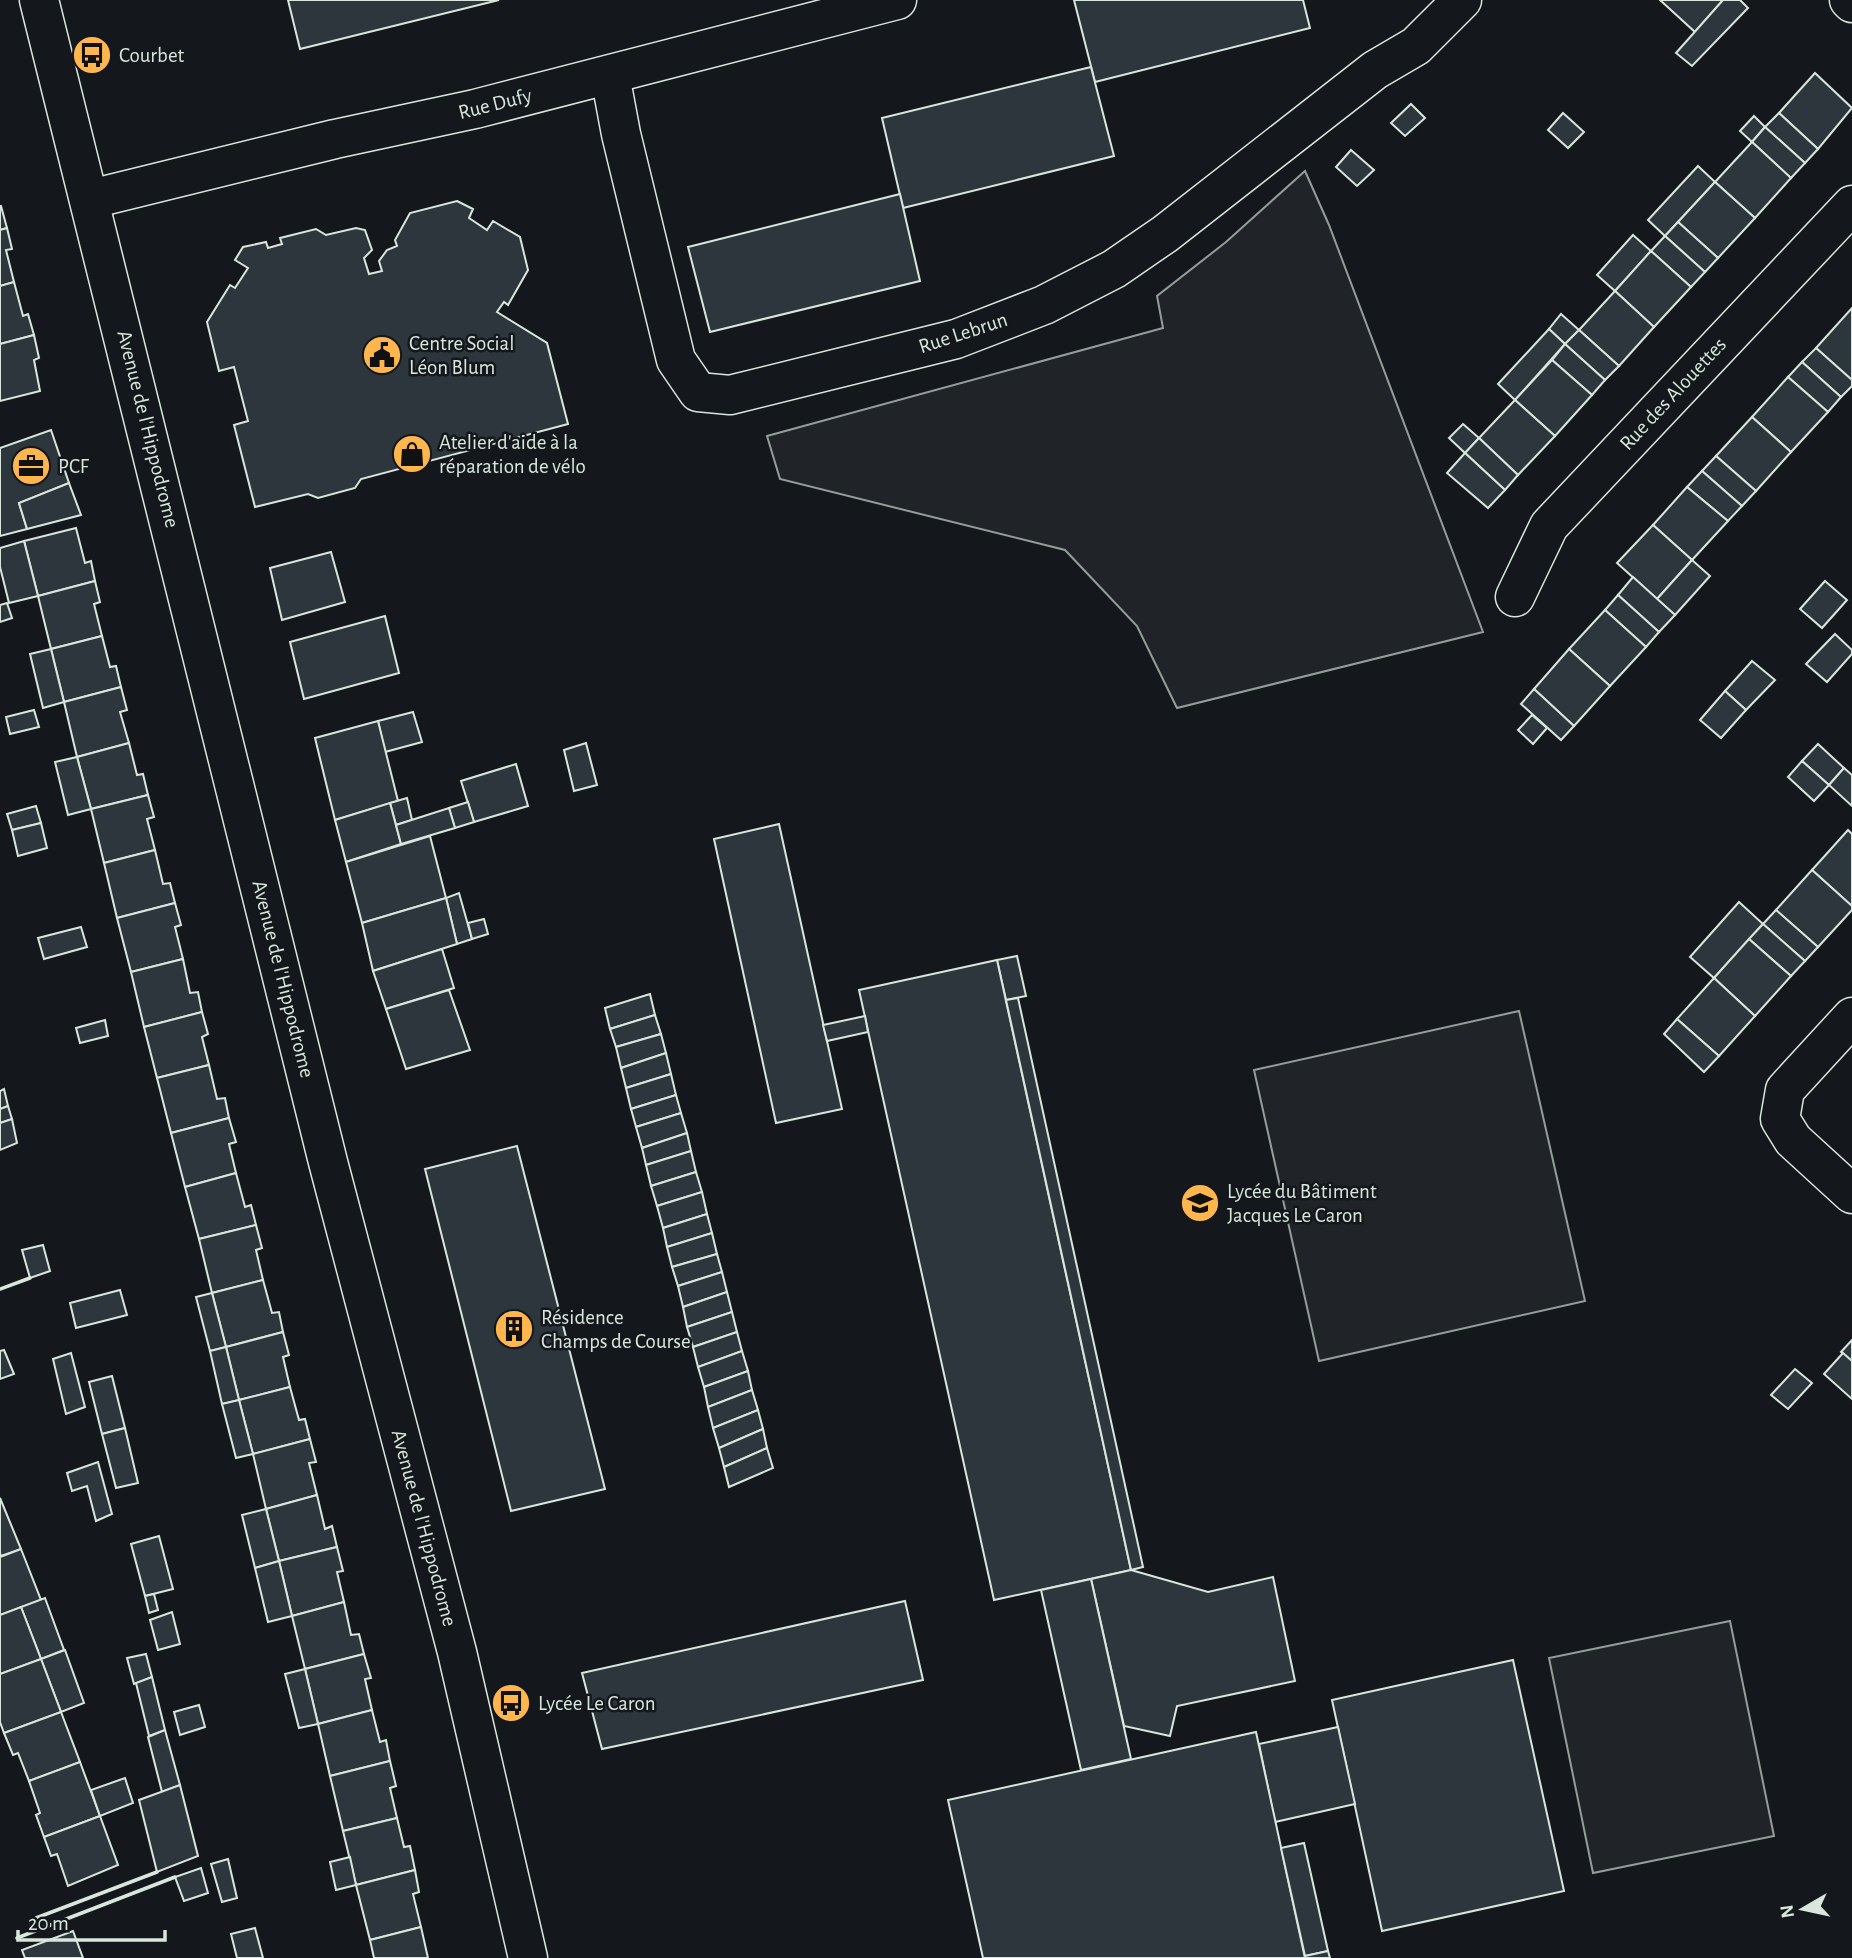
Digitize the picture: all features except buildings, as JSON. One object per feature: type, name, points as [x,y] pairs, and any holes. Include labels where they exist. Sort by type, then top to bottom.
[{"type":"street","name":"Avenue de l'Hippodrome","points":[[39,0],[328,1162],[454,1639],[528,1958]]},
{"type":"street","name":"Rue Dufy","points":[[90,199],[610,75],[897,0]]},
{"type":"street","name":"Rue Lebrun","points":[[610,75],[621,134],[676,360],[698,391],[730,396],[956,339],[1044,305],[1114,269],[1165,234],[1374,70],[1416,46],[1460,1]]},
{"type":"street","name":"Rue des Alouettes","points":[[1515,597],[1549,526],[1852,205]]},
{"type":"street","points":[[1852,1017],[1786,1090],[1780,1119],[1793,1140],[1852,1194]]},
{"type":"shaded area","points":[[1305,171],[1329,225],[1483,632],[1177,708],[1137,626],[1065,550],[780,479],[767,436],[1163,328],[1157,296],[1226,242]]},
{"type":"shaded area","points":[[1519,1011],[1585,1301],[1319,1361],[1254,1070]]},
{"type":"shaded area","points":[[1730,1621],[1774,1836],[1593,1873],[1549,1658]]},
{"type":"wall","points":[[0,1289],[30,1278]]},
{"type":"wall","points":[[36,1918],[157,1872]]},
{"type":"wall","points":[[17,1938],[175,1877]]},
{"type":"place","name":"Courbet","points":[[92,55]]},
{"type":"place","name":"Centre Social Léon Blum","points":[[382,355]]},
{"type":"place","name":"Atelier d'aide à la réparation de vélo","points":[[412,454]]},
{"type":"place","name":"PCF","points":[[31,466]]},
{"type":"place","name":"Lycée du Bâtiment Jacques Le Caron","points":[[1200,1203]]},
{"type":"place","name":"Résidence Champs de Course","points":[[514,1329]]},
{"type":"place","name":"Lycée Le Caron","points":[[511,1703]]}]
